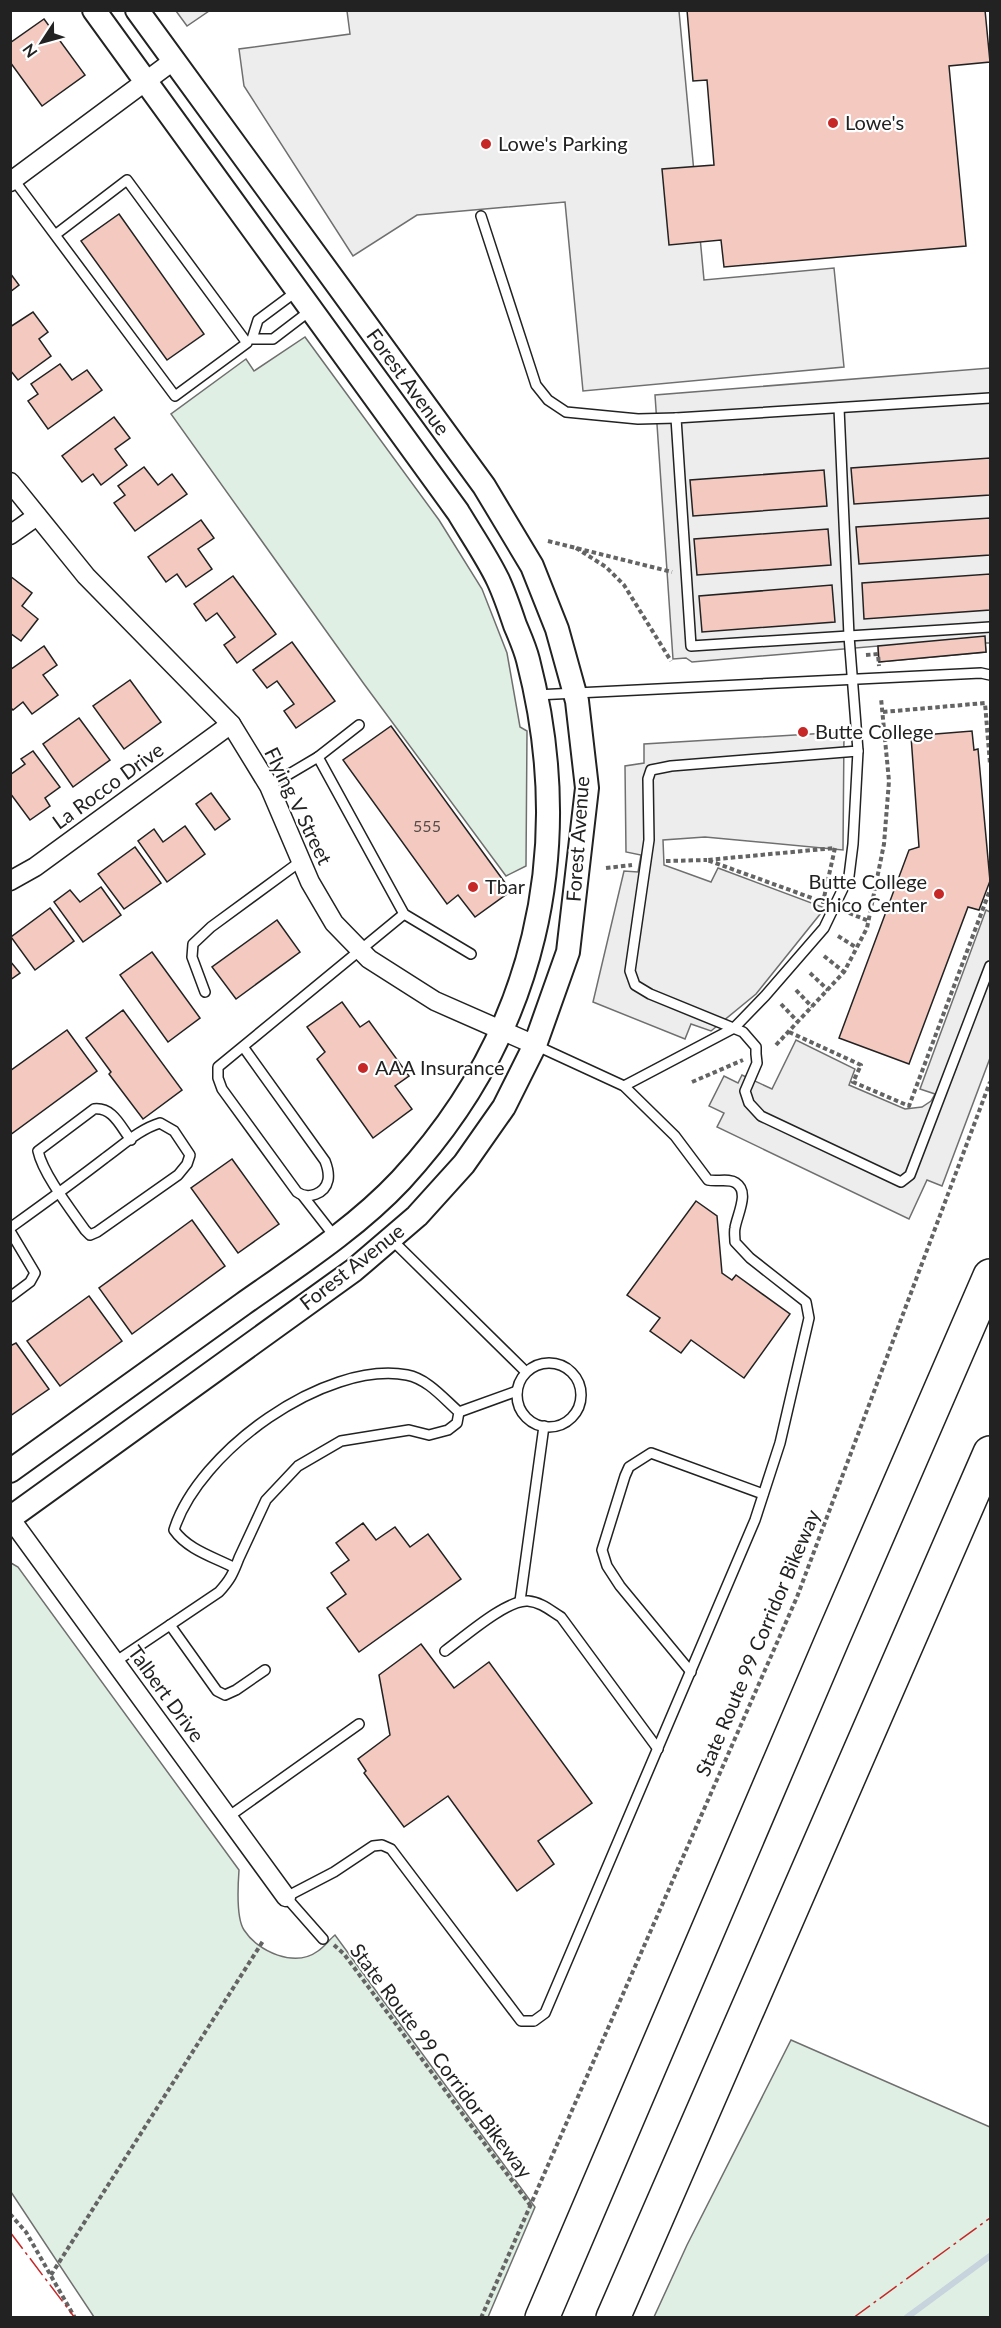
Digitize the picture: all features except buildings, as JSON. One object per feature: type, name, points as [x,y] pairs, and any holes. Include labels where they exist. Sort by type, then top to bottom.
[{"type":"highway","points":[[975,1312],[990,1262]]},
{"type":"highway","points":[[542,2318],[990,1276]]},
{"type":"highway","points":[[613,2318],[990,1453]]},
{"type":"highway","points":[[915,1626],[961,1565],[990,1509]]},
{"type":"street","name":"Forest Avenue","points":[[10,1471],[335,1237],[399,1182],[442,1132],[477,1078],[502,1031],[527,964],[542,904],[549,837],[545,740],[528,657],[498,580],[458,512],[94,10]]},
{"type":"street","name":"Forest Avenue","points":[[10,1518],[354,1270],[417,1216],[464,1164],[504,1107],[535,1045],[568,952],[587,788],[574,692],[557,629],[532,566],[484,486],[137,10]]},
{"type":"street","points":[[12,181],[173,61]]},
{"type":"street","name":"Flying V Street","points":[[10,482],[86,576],[231,724],[269,786],[310,882],[334,923],[369,959],[435,1001],[535,1045]]},
{"type":"street","points":[[10,535],[37,516]]},
{"type":"street","name":"La Rocco Drive","points":[[10,881],[35,867],[231,724]]},
{"type":"street","name":"Talbert Drive","points":[[10,1518],[286,1897]]},
{"type":"lane","points":[[55,235],[127,180],[250,341]]},
{"type":"lane","points":[[12,181],[175,396],[250,341],[273,339],[311,310]]},
{"type":"lane","points":[[482,216],[536,385],[549,400],[566,412],[638,419],[676,418],[990,398]]},
{"type":"lane","points":[[250,341],[258,320],[297,291]]},
{"type":"lane","points":[[624,1086],[734,1028],[824,928],[849,876],[858,751],[851,679],[839,408]]},
{"type":"lane","points":[[676,418],[691,646],[990,627]]},
{"type":"lane","points":[[536,695],[981,673],[990,675]]},
{"type":"lane","points":[[269,786],[318,757],[359,725]]},
{"type":"lane","points":[[858,751],[671,766],[651,770],[648,779],[649,840],[630,971],[634,985],[650,994],[743,1032],[756,1047],[757,1063],[745,1090],[748,1103],[761,1116],[901,1182],[910,1175],[990,966]]},
{"type":"lane","points":[[318,757],[404,914],[471,954]]},
{"type":"lane","points":[[205,992],[192,957],[193,944],[211,927],[301,861]]},
{"type":"lane","points":[[335,1237],[303,1196],[297,1192],[222,1089],[218,1078],[218,1067],[244,1048],[404,914]]},
{"type":"lane","points":[[323,1940],[286,1897],[334,1872],[373,1846],[382,1845],[391,1849],[521,2021],[534,2021],[545,2013],[755,1520],[780,1443],[809,1318],[806,1302],[750,1258],[735,1242],[735,1229],[743,1198],[742,1190],[736,1183],[728,1180],[717,1182],[708,1180],[675,1136],[624,1086],[535,1045]]},
{"type":"lane","points":[[244,1048],[325,1161],[328,1180],[325,1186],[311,1197],[303,1196]]},
{"type":"lane","points":[[10,1297],[30,1282],[36,1273],[10,1230],[59,1192],[131,1140],[149,1126],[160,1123],[174,1131],[190,1155],[187,1164],[177,1175],[90,1235],[59,1192],[39,1158],[38,1150],[94,1108],[110,1111],[131,1140]]},
{"type":"lane","points":[[390,1239],[526,1372]]},
{"type":"lane","points":[[555,1363],[565,1367],[579,1382],[582,1393],[580,1403],[576,1413],[569,1421],[560,1425],[544,1426],[529,1420],[522,1412],[517,1392],[526,1372],[534,1366],[555,1363]]},
{"type":"lane","points":[[236,1568],[191,1547],[182,1541],[174,1530],[178,1518],[200,1484],[228,1450],[283,1408],[306,1394],[379,1374],[409,1376],[425,1383],[459,1412]]},
{"type":"lane","points":[[459,1412],[517,1392]]},
{"type":"lane","points":[[116,1662],[219,1592],[232,1578],[266,1500],[298,1466],[341,1441],[409,1430],[429,1435],[448,1430],[457,1423],[459,1412]]},
{"type":"lane","points":[[520,1600],[544,1426]]},
{"type":"lane","points":[[691,1672],[607,1566],[602,1550],[625,1476],[629,1467],[651,1453],[764,1494]]},
{"type":"lane","points":[[445,1651],[506,1607],[520,1600],[538,1603],[561,1617],[658,1749]]},
{"type":"lane","points":[[170,1625],[217,1690],[225,1695],[265,1670]]},
{"type":"lane","points":[[228,1817],[359,1724]]},
{"type":"path","points":[[548,541],[664,570]]},
{"type":"path","points":[[576,548],[606,567],[624,585],[671,661]]},
{"type":"path","points":[[866,655],[878,654],[879,669]]},
{"type":"path","points":[[776,1045],[844,972],[869,921],[884,844],[889,781],[882,698]]},
{"type":"path","points":[[883,712],[985,704],[990,764]]},
{"type":"path","points":[[666,861],[707,860],[835,848],[823,902],[707,860]]},
{"type":"path","points":[[606,868],[636,865]]},
{"type":"path","points":[[789,1032],[861,1065],[854,1082],[909,1106],[990,890]]},
{"type":"path","points":[[849,913],[869,921]]},
{"type":"path","points":[[838,936],[857,948]]},
{"type":"path","points":[[824,956],[844,972]]},
{"type":"path","points":[[810,973],[828,990]]},
{"type":"path","points":[[796,990],[812,1007]]},
{"type":"path","points":[[781,1004],[798,1022]]},
{"type":"path","points":[[692,1082],[743,1060]]},
{"type":"path","name":"State Route 99 Corridor Bikeway","points":[[482,2318],[797,1598],[990,1082]]},
{"type":"path","name":"State Route 99 Corridor Bikeway","points":[[323,1940],[334,1945],[344,1954],[530,2205]]},
{"type":"path","points":[[51,2275],[262,1941]]},
{"type":"path","points":[[10,2214],[26,2232],[75,2318]]},
{"type":"green space","points":[[305,337],[439,520],[482,589],[507,653],[520,727],[527,731],[526,866],[506,876],[364,684],[171,414],[246,359],[254,371]]},
{"type":"green space","points":[[11,1563],[18,1567],[239,1870],[238,1901],[241,1925],[250,1938],[268,1951],[288,1958],[299,1958],[318,1951],[335,1935],[535,2207],[488,2317],[94,2317],[11,2192]]},
{"type":"green space","points":[[791,2040],[990,2127],[990,2317],[654,2317],[687,2245]]},
{"type":"shaded area","points":[[176,11],[209,11],[187,26]]},
{"type":"shaded area","name":"Lowe's Parking","points":[[347,11],[679,11],[704,280],[834,268],[844,367],[583,391],[565,202],[417,215],[353,256],[244,86],[239,49],[350,34]]},
{"type":"shaded area","points":[[990,368],[990,643],[985,643],[986,652],[879,662],[878,646],[692,662],[686,658],[673,659],[655,395]]},
{"type":"shaded area","points":[[844,732],[843,850],[705,837],[663,840],[664,865],[711,882],[718,868],[825,908],[756,994],[711,1031],[691,1024],[685,1039],[593,1002],[624,871],[638,872],[641,855],[626,852],[625,766],[644,763],[644,744]]},
{"type":"shaded area","points":[[986,910],[990,912],[990,1058],[942,1186],[927,1180],[909,1219],[717,1127],[724,1113],[709,1106],[724,1076],[738,1083],[742,1075],[772,1089],[796,1040],[855,1069],[849,1085],[905,1109],[922,1107],[931,1101],[935,1094],[920,1089]]},
{"type":"waterway","points":[[906,2318],[990,2256]]},
{"type":"power","points":[[853,2318],[990,2218]]},
{"type":"power","points":[[10,2232],[75,2318]]},
{"type":"place","name":"Lowe's","points":[[833,123]]},
{"type":"place","name":"Lowe's Parking","points":[[486,144]]},
{"type":"place","name":"Butte College","points":[[803,732]]},
{"type":"place","name":"Tbar","points":[[473,887]]},
{"type":"place","name":"Butte College Chico Center","points":[[939,894]]},
{"type":"place","name":"AAA Insurance","points":[[363,1068]]}]
